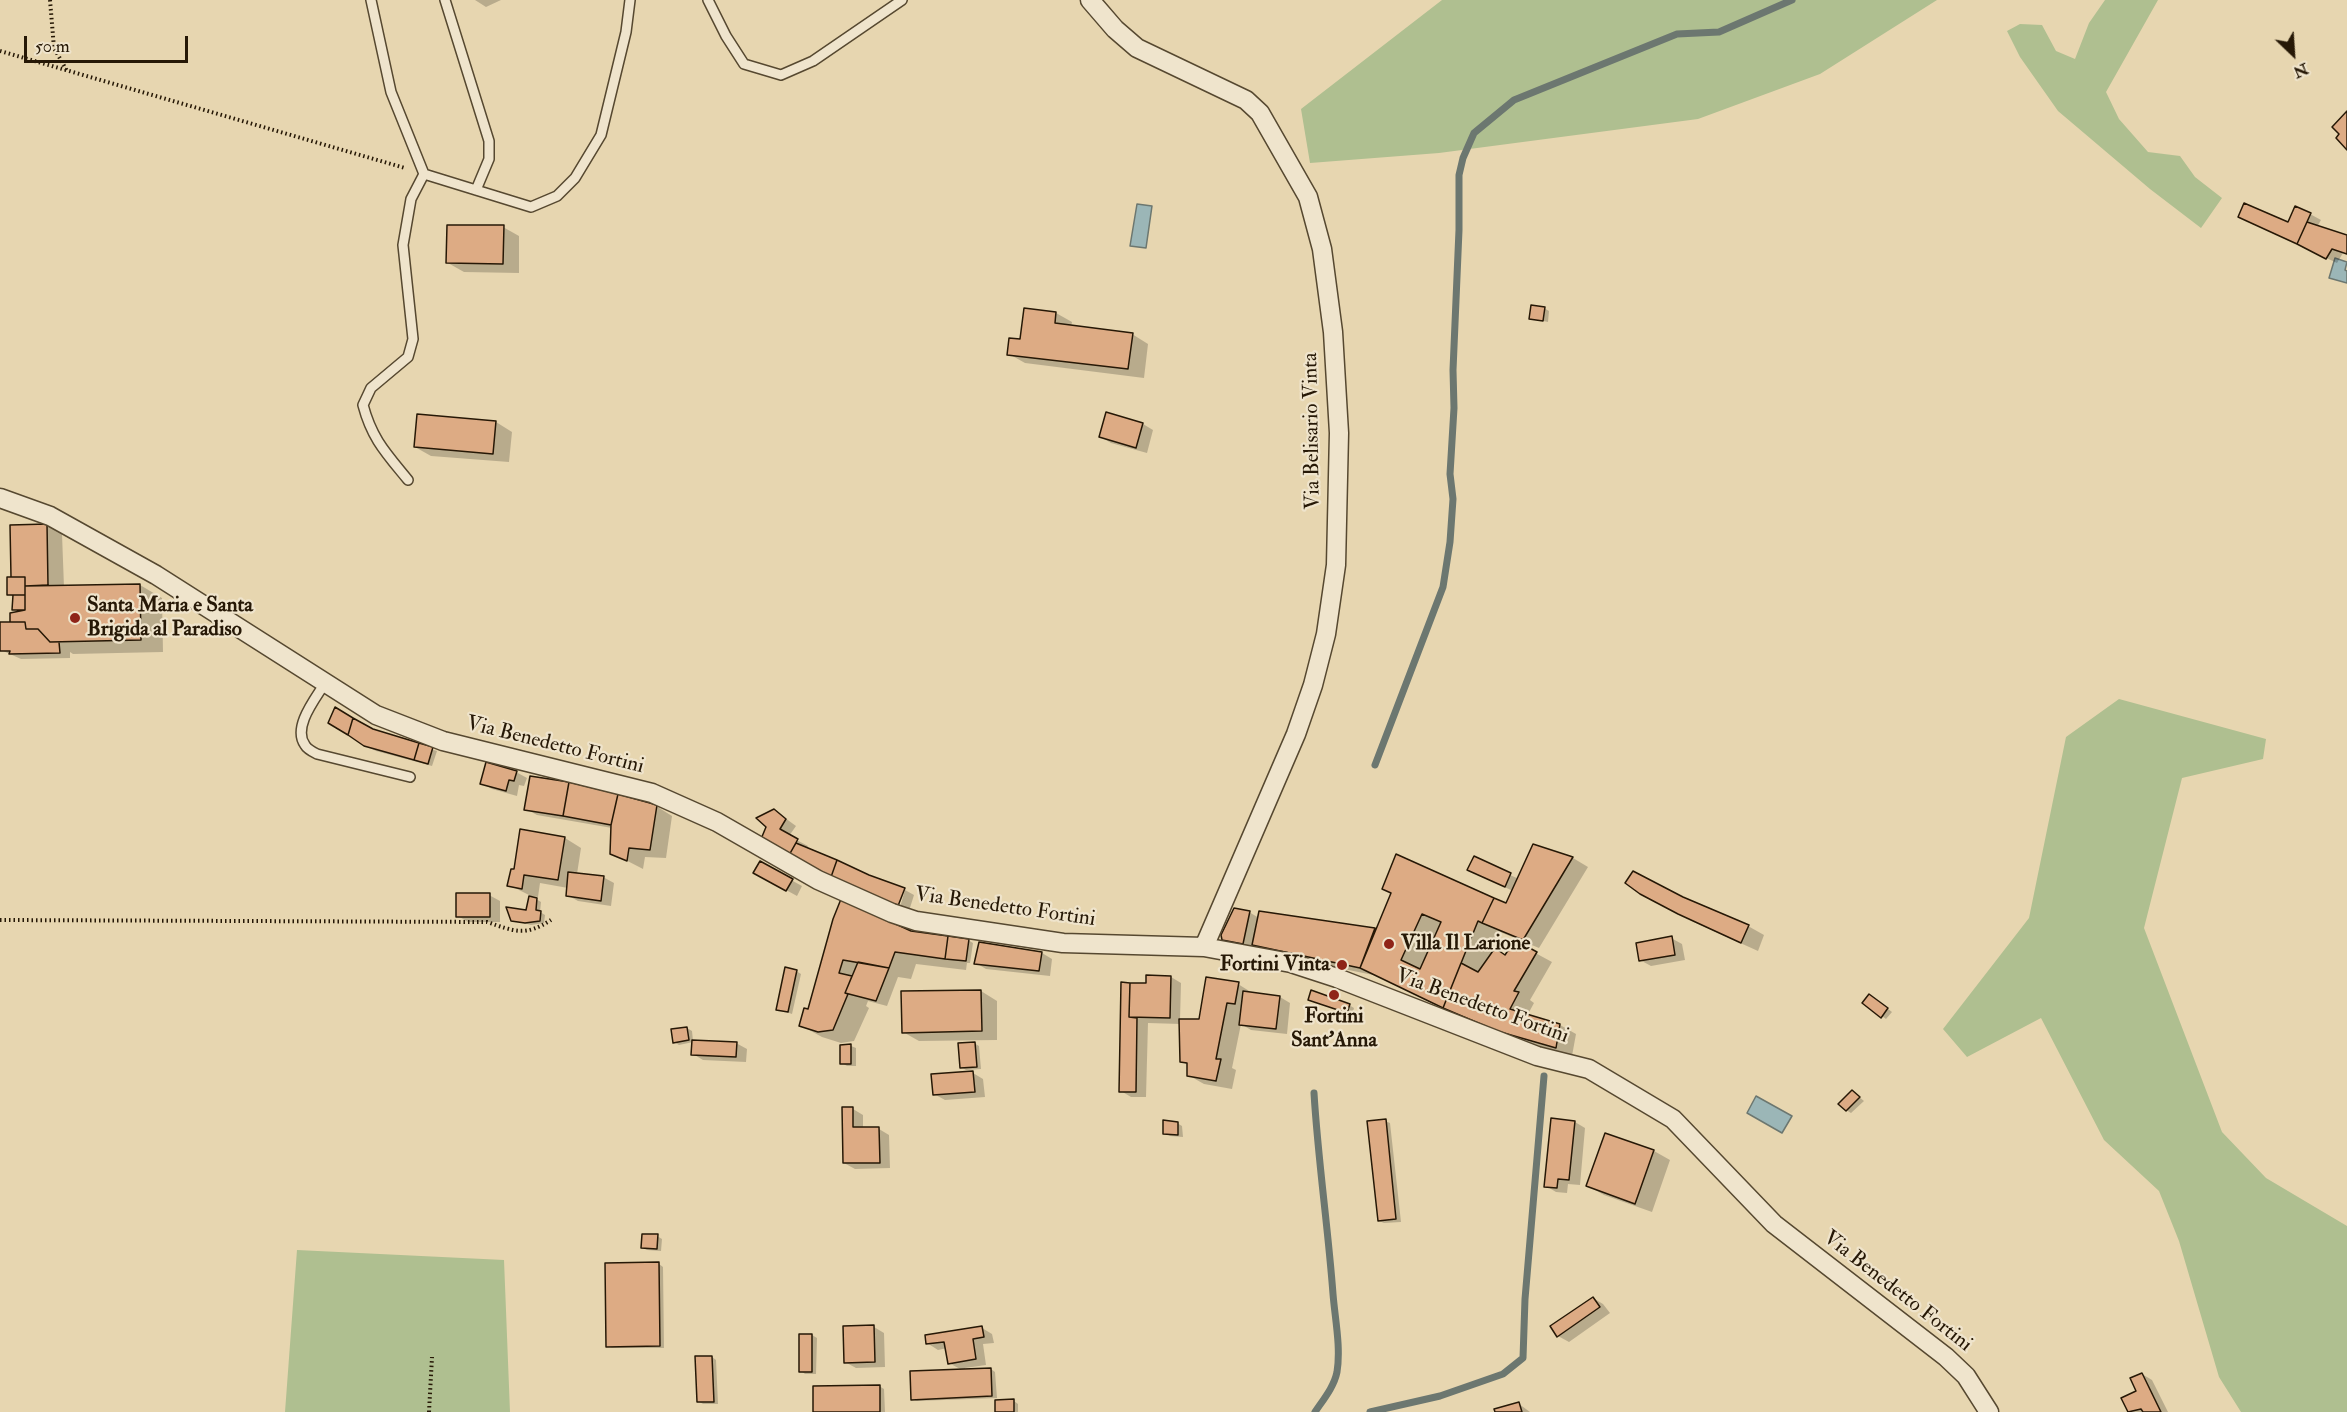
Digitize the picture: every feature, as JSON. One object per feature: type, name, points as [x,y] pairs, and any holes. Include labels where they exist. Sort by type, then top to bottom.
[{"type":"street","name":"Via Belisario Vinta","points":[[1090,0],[1115,29],[1137,48],[1246,100],[1260,113],[1308,196],[1323,249],[1333,332],[1340,433],[1336,565],[1326,634],[1313,686],[1296,734],[1204,947]]},
{"type":"street","name":"Via Benedetto Fortini","points":[[0,498],[50,516],[156,574],[376,715],[443,741],[652,793],[717,822],[818,880],[892,913],[916,921],[1063,944],[1204,947],[1291,963],[1337,978],[1537,1056],[1590,1069],[1673,1119],[1774,1224],[1946,1357],[1966,1376],[1989,1412]]},
{"type":"lane","points":[[371,0],[391,92],[424,174],[411,199],[403,245],[413,339],[408,357],[371,388],[363,405],[370,428],[408,480]]},
{"type":"lane","points":[[445,0],[489,141],[489,159],[476,190]]},
{"type":"lane","points":[[424,174],[531,207],[557,196],[575,178],[601,135],[626,32],[630,0]]},
{"type":"lane","points":[[708,0],[726,36],[744,64],[780,75],[813,61],[902,0]]},
{"type":"lane","points":[[325,683],[310,707],[301,729],[304,745],[317,754],[410,777]]},
{"type":"path","points":[[50,0],[54,48],[67,71]]},
{"type":"path","points":[[0,51],[424,174]]},
{"type":"path","points":[[0,920],[486,922],[518,933],[536,930],[551,920]]},
{"type":"path","points":[[429,1412],[432,1357]]},
{"type":"green space","points":[[1442,0],[1937,0],[1820,74],[1698,119],[1439,153],[1310,163],[1301,109]]},
{"type":"green space","points":[[2105,0],[2158,0],[2106,92],[2119,119],[2148,152],[2180,156],[2195,177],[2222,198],[2201,228],[2150,189],[2058,111],[2020,57],[2007,31],[2020,24],[2042,25],[2056,51],[2075,59],[2089,23]]},
{"type":"green space","points":[[2119,699],[2266,739],[2263,759],[2182,778],[2144,928],[2222,1132],[2266,1178],[2347,1226],[2347,1412],[2241,1412],[2219,1377],[2179,1241],[2159,1191],[2104,1140],[2041,1018],[1967,1057],[1943,1029],[2029,918],[2066,737]]},
{"type":"green space","points":[[297,1250],[504,1260],[510,1412],[285,1412]]},
{"type":"water","points":[[1137,204],[1152,206],[1146,248],[1130,246]]},
{"type":"water","points":[[2335,258],[2347,262],[2345,270],[2347,271],[2347,283],[2329,278]]},
{"type":"water","points":[[1756,1096],[1792,1116],[1782,1133],[1747,1113]]},
{"type":"building","points":[[2347,111],[2347,150],[2336,138],[2339,134],[2332,127]]},
{"type":"building","points":[[2244,203],[2288,222],[2295,206],[2311,213],[2297,244],[2238,217]]},
{"type":"building","points":[[2307,222],[2347,235],[2347,254],[2332,249],[2326,259],[2297,244]]},
{"type":"building","points":[[447,225],[504,225],[503,264],[446,263]]},
{"type":"building","points":[[1531,305],[1545,307],[1543,321],[1529,319]]},
{"type":"building","points":[[1024,308],[1056,312],[1055,323],[1133,333],[1128,369],[1007,355],[1009,338],[1020,339]]},
{"type":"building","points":[[1106,412],[1143,423],[1136,448],[1099,437]]},
{"type":"building","points":[[417,414],[496,421],[493,454],[414,447]]},
{"type":"building","points":[[47,524],[48,585],[25,586],[25,577],[11,577],[10,525]]},
{"type":"building","points":[[7,577],[25,577],[25,595],[7,595]]},
{"type":"building","name":"Santa Maria e Santa Brigida al Paradiso","points":[[140,584],[141,640],[50,642],[38,629],[26,629],[25,622],[10,622],[10,613],[25,610],[25,586]]},
{"type":"building","points":[[13,595],[25,595],[25,610],[12,610]]},
{"type":"building","points":[[0,622],[25,622],[26,629],[38,629],[50,642],[59,642],[60,653],[9,654],[10,651],[0,651]]},
{"type":"building","points":[[335,707],[353,718],[348,735],[328,723]]},
{"type":"building","points":[[353,718],[373,729],[419,743],[414,760],[364,746],[348,735]]},
{"type":"building","points":[[419,743],[433,747],[428,764],[414,760]]},
{"type":"building","points":[[486,762],[517,771],[514,781],[509,780],[506,791],[480,784]]},
{"type":"building","points":[[530,776],[569,782],[563,816],[524,810]]},
{"type":"building","points":[[569,782],[618,794],[611,825],[563,816]]},
{"type":"building","points":[[618,794],[657,805],[650,850],[629,848],[627,861],[610,854],[611,825]]},
{"type":"building","points":[[774,809],[786,819],[780,829],[798,839],[788,857],[761,839],[766,827],[756,818]]},
{"type":"building","points":[[520,829],[565,837],[558,880],[524,875],[522,889],[507,886],[511,869],[514,869]]},
{"type":"building","points":[[796,843],[837,860],[831,877],[788,857]]},
{"type":"building","points":[[1533,844],[1573,857],[1523,940],[1482,923],[1494,898],[1506,903]]},
{"type":"building","name":"Villa Il Larione","points":[[1396,854],[1494,898],[1482,923],[1478,921],[1443,1008],[1360,968],[1391,893],[1382,889]],"holes":[[[1422,914],[1441,922],[1420,969],[1401,960]]]},
{"type":"building","points":[[1474,856],[1511,873],[1505,887],[1467,870]]},
{"type":"building","points":[[837,860],[905,888],[898,906],[831,877]]},
{"type":"building","points":[[760,861],[793,879],[786,891],[753,873]]},
{"type":"building","points":[[1633,871],[1683,897],[1749,925],[1741,943],[1640,894],[1625,883]]},
{"type":"building","points":[[568,872],[604,876],[601,901],[566,896]]},
{"type":"building","points":[[456,893],[490,893],[490,917],[456,917]]},
{"type":"building","points":[[529,896],[537,898],[536,910],[541,911],[540,921],[525,923],[511,921],[506,907],[526,910]]},
{"type":"building","points":[[841,899],[911,931],[948,936],[945,959],[895,952],[889,968],[843,960],[839,973],[852,976],[845,993],[848,994],[833,1030],[818,1032],[799,1026],[804,1008],[808,1009],[833,919]]},
{"type":"building","points":[[1234,908],[1250,911],[1243,944],[1222,940],[1221,935]]},
{"type":"building","points":[[1259,911],[1375,928],[1360,968],[1252,945]]},
{"type":"building","points":[[948,936],[969,939],[966,961],[945,959]]},
{"type":"building","points":[[1672,936],[1675,955],[1639,961],[1636,943]]},
{"type":"building","points":[[1515,940],[1537,952],[1514,991],[1519,992],[1510,1009],[1560,1024],[1556,1048],[1497,1031],[1443,1008],[1461,963],[1478,972],[1495,948],[1505,955]]},
{"type":"building","points":[[979,942],[1042,952],[1039,971],[974,964]]},
{"type":"building","points":[[858,962],[889,968],[876,1001],[845,993]]},
{"type":"building","points":[[785,967],[797,970],[788,1012],[776,1010]]},
{"type":"building","points":[[1146,975],[1171,976],[1170,1018],[1129,1017],[1130,983],[1146,983]]},
{"type":"building","points":[[1206,977],[1239,982],[1235,1004],[1227,1003],[1216,1059],[1221,1059],[1216,1081],[1187,1076],[1187,1063],[1180,1062],[1179,1019],[1199,1019]]},
{"type":"building","points":[[1121,982],[1130,983],[1129,1017],[1137,1018],[1136,1092],[1119,1092]]},
{"type":"building","points":[[981,990],[982,1031],[902,1033],[901,991]]},
{"type":"building","points":[[1311,990],[1350,1004],[1347,1013],[1308,1000]]},
{"type":"building","points":[[1243,991],[1280,996],[1276,1029],[1239,1025]]},
{"type":"building","points":[[1869,994],[1888,1008],[1881,1018],[1862,1003]]},
{"type":"building","points":[[687,1027],[689,1040],[673,1043],[671,1029]]},
{"type":"building","points":[[692,1040],[737,1042],[736,1057],[691,1055]]},
{"type":"building","points":[[975,1042],[977,1067],[960,1068],[958,1043]]},
{"type":"building","points":[[851,1044],[851,1064],[840,1064],[840,1045]]},
{"type":"building","points":[[973,1071],[975,1092],[933,1095],[931,1074]]},
{"type":"building","points":[[1852,1090],[1860,1097],[1846,1111],[1838,1104]]},
{"type":"building","points":[[842,1107],[853,1107],[853,1127],[879,1127],[880,1163],[843,1163]]},
{"type":"building","points":[[1551,1118],[1575,1121],[1569,1180],[1558,1179],[1557,1188],[1544,1187]]},
{"type":"building","points":[[1386,1119],[1396,1219],[1378,1221],[1367,1121]]},
{"type":"building","points":[[1163,1120],[1178,1122],[1178,1135],[1163,1134]]},
{"type":"building","points":[[1605,1133],[1654,1150],[1635,1204],[1586,1186]]},
{"type":"building","points":[[642,1234],[658,1234],[657,1249],[641,1248]]},
{"type":"building","points":[[659,1262],[660,1346],[606,1347],[605,1263]]},
{"type":"building","points":[[1593,1297],[1600,1307],[1557,1337],[1550,1326]]},
{"type":"building","points":[[874,1325],[875,1362],[844,1363],[843,1326]]},
{"type":"building","points":[[982,1326],[984,1337],[973,1339],[976,1359],[948,1364],[944,1342],[926,1344],[925,1335]]},
{"type":"building","points":[[799,1334],[812,1334],[812,1372],[799,1372]]},
{"type":"building","points":[[695,1356],[712,1356],[714,1402],[697,1402]]},
{"type":"building","points":[[991,1368],[992,1396],[911,1400],[910,1371]]},
{"type":"building","points":[[2142,1373],[2161,1412],[2143,1412],[2141,1409],[2128,1412],[2121,1398],[2136,1391],[2130,1378]]},
{"type":"building","points":[[880,1385],[880,1412],[813,1412],[813,1386]]},
{"type":"building","points":[[1014,1399],[1014,1412],[995,1412],[995,1400]]},
{"type":"building","points":[[1519,1402],[1522,1412],[1495,1412],[1494,1409]]},
{"type":"waterway","points":[[1375,765],[1443,587],[1450,542],[1453,499],[1450,474],[1454,408],[1453,370],[1459,175],[1463,158],[1474,133],[1514,100],[1677,34],[1719,32],[1792,0]]},
{"type":"waterway","points":[[1370,1412],[1440,1396],[1503,1374],[1523,1358],[1525,1299],[1544,1076]]},
{"type":"waterway","points":[[1314,1093],[1338,1353],[1337,1372],[1333,1383],[1315,1412]]},
{"type":"place","name":"Santa Maria e Santa Brigida al Paradiso","points":[[75,618]]},
{"type":"place","name":"Villa Il Larione","points":[[1389,944]]},
{"type":"place","name":"Fortini Vinta","points":[[1342,965]]},
{"type":"place","name":"Fortini Sant'Anna","points":[[1334,995]]}]
